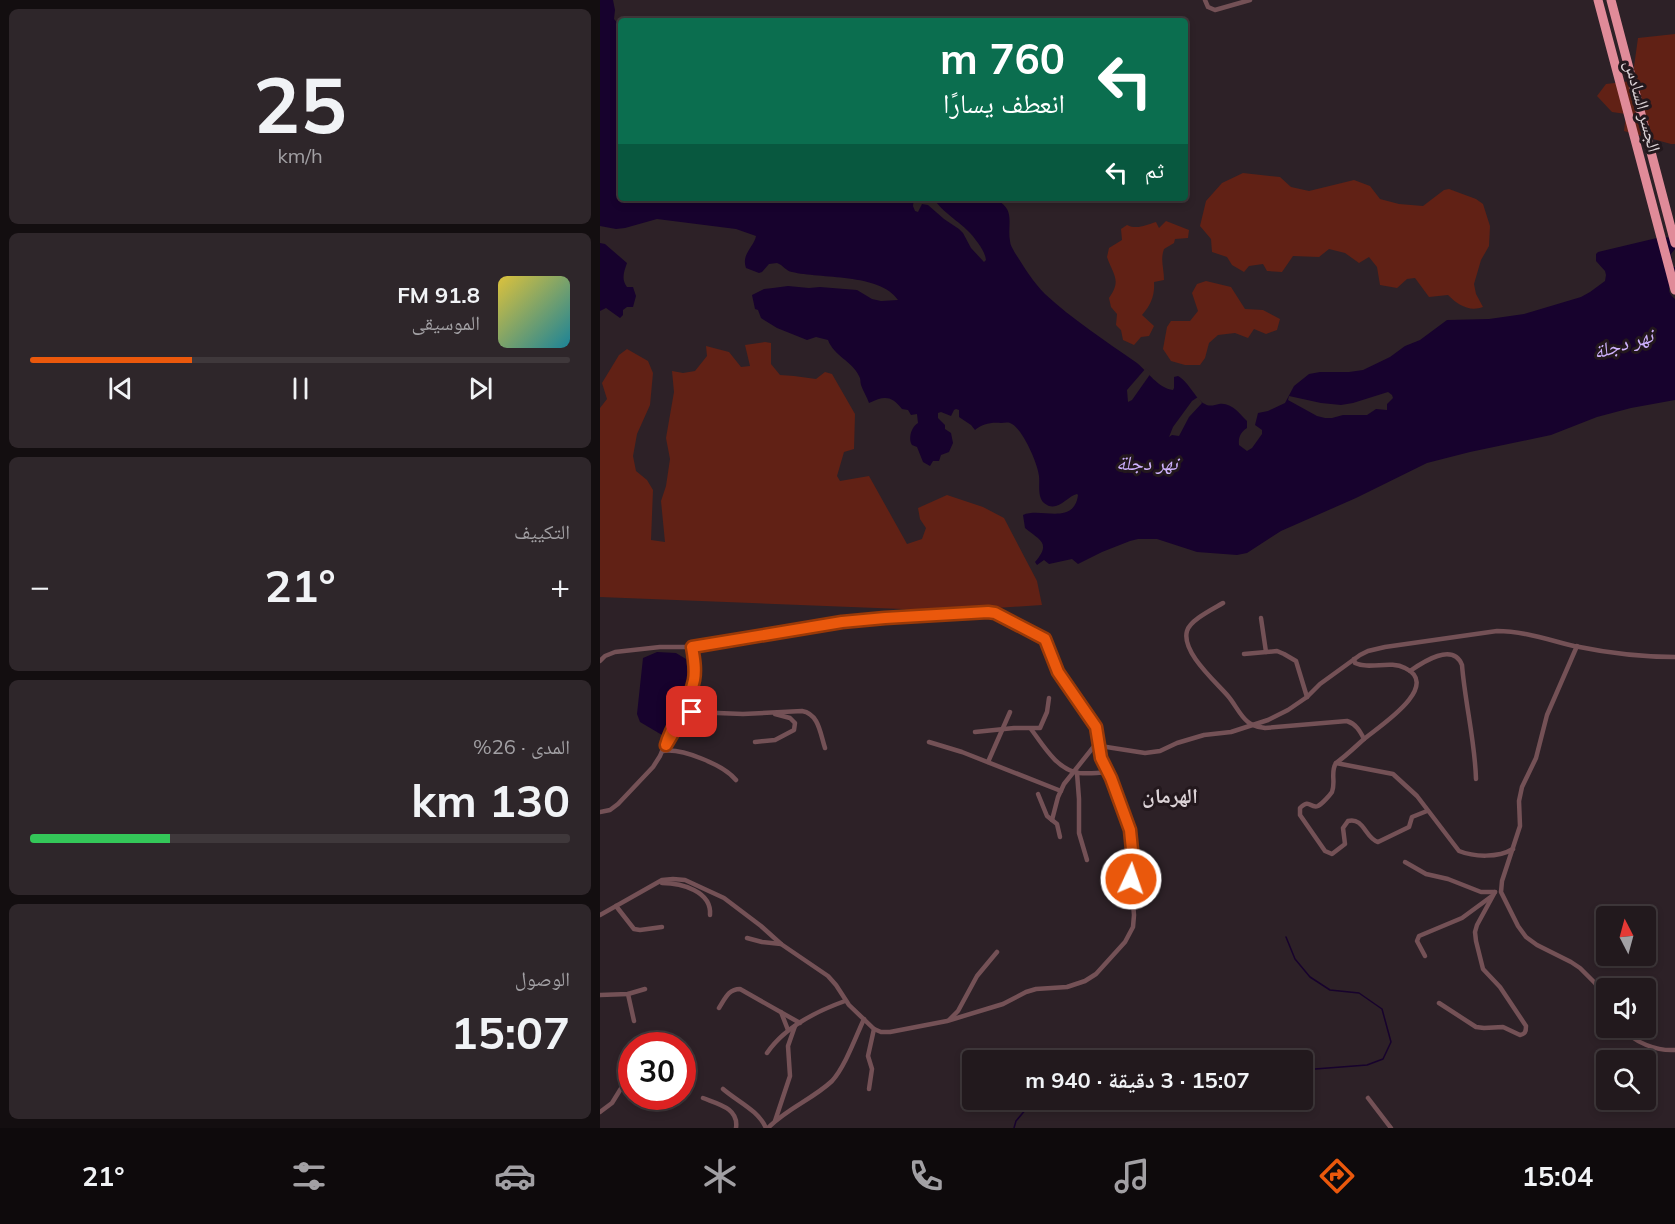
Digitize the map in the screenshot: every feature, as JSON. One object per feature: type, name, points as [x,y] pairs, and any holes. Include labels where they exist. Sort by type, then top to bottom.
[{"type":"highway","name":"الجسر السادس","points":[[1598,0],[1675,290]]},
{"type":"highway","name":"الجسر السادس","points":[[1611,0],[1675,243]]},
{"type":"street","points":[[1205,0],[1208,8],[1215,10],[1250,0]]},
{"type":"street","points":[[1223,603],[1193,622],[1186,633],[1186,639],[1198,662],[1228,695],[1245,720],[1251,725],[1266,728],[1347,721],[1358,728],[1364,739]]},
{"type":"street","points":[[600,661],[615,652],[660,647],[692,647],[842,622],[995,613],[1045,639],[1058,672],[1094,722],[1101,758],[1130,830],[1134,915],[1133,927],[1125,942],[1096,974],[1085,981],[1060,988],[1031,990],[1003,1004],[947,1021],[890,1032],[874,1029],[845,1001],[828,976],[781,944],[730,902],[716,893],[685,880],[668,879],[656,882],[600,915]]},
{"type":"street","points":[[1261,618],[1266,652]]},
{"type":"street","points":[[1099,743],[1145,753],[1160,752],[1177,743],[1204,735],[1231,732],[1278,715],[1307,697],[1315,688],[1354,659],[1368,651],[1385,647],[1497,631],[1512,631],[1577,646],[1638,656],[1675,657]]},
{"type":"street","points":[[1439,1003],[1480,1028],[1503,1027],[1520,1035],[1526,1030],[1526,1026],[1503,991],[1483,969],[1475,932],[1502,881],[1520,826],[1519,801],[1522,787],[1536,758],[1547,715],[1577,646]]},
{"type":"street","points":[[666,745],[671,729],[693,687],[695,672],[692,647]]},
{"type":"street","points":[[1244,654],[1277,651],[1296,661],[1307,697]]},
{"type":"street","points":[[1410,671],[1426,660],[1438,656],[1456,656],[1460,659],[1466,706],[1474,742],[1476,779]]},
{"type":"street","points":[[1354,659],[1357,664],[1398,665],[1410,671],[1415,676],[1415,691],[1391,719],[1336,763],[1332,770],[1333,785],[1330,794],[1318,806],[1306,804],[1302,806],[1300,815],[1327,853],[1332,854],[1344,846],[1343,828],[1348,821],[1359,822],[1374,841],[1378,842],[1409,827],[1412,817],[1427,811]]},
{"type":"street","points":[[975,732],[1038,729],[1047,712],[1049,698]]},
{"type":"street","points":[[600,812],[610,810],[618,804],[653,767],[682,718],[692,712],[743,714],[802,711],[809,713],[817,722],[825,748]]},
{"type":"street","points":[[755,742],[775,740],[794,730],[793,720],[772,712]]},
{"type":"street","points":[[988,762],[1010,712]]},
{"type":"street","points":[[1030,729],[1060,765],[1075,772],[1108,772]]},
{"type":"street","points":[[929,742],[962,752],[1060,791]]},
{"type":"street","points":[[1052,820],[1060,791],[1099,743]]},
{"type":"street","points":[[663,751],[675,750],[694,756],[726,770],[736,780]]},
{"type":"street","points":[[1336,763],[1393,774],[1417,796],[1462,853],[1495,855],[1504,854],[1513,849]]},
{"type":"street","points":[[1075,772],[1079,799],[1079,833],[1087,860]]},
{"type":"street","points":[[1038,794],[1047,816],[1057,824],[1060,837]]},
{"type":"street","points":[[1405,862],[1426,874],[1448,879],[1481,892],[1497,893]]},
{"type":"street","points":[[656,882],[677,883],[702,895],[710,905],[710,915]]},
{"type":"street","points":[[1425,956],[1417,941],[1419,936],[1462,918],[1497,893]]},
{"type":"street","points":[[1497,893],[1526,937],[1580,968],[1596,984]]},
{"type":"street","points":[[616,906],[634,929],[662,927]]},
{"type":"street","points":[[747,938],[781,944]]},
{"type":"street","points":[[947,1021],[958,1011],[977,976],[997,952]]},
{"type":"street","points":[[600,995],[628,994],[645,989]]},
{"type":"street","points":[[719,1008],[729,992],[740,989],[798,1024]]},
{"type":"street","points":[[628,994],[634,1021]]},
{"type":"street","points":[[767,1053],[788,1030],[845,1001]]},
{"type":"street","points":[[781,1012],[788,1030]]},
{"type":"street","points":[[723,1089],[757,1113],[767,1128],[831,1081],[839,1071],[864,1019]]},
{"type":"street","points":[[774,1122],[790,1076],[789,1040],[798,1024]]},
{"type":"street","points":[[869,1089],[872,1072],[868,1056],[874,1029]]},
{"type":"street","points":[[1634,1038],[1661,1049],[1675,1050]]},
{"type":"street","points":[[775,1042],[788,1049]]},
{"type":"street","points":[[600,1112],[612,1103],[618,1093]]},
{"type":"street","points":[[704,1098],[731,1111],[735,1116],[736,1128]]},
{"type":"street","points":[[1368,1098],[1391,1128]]},
{"type":"shaded area","points":[[1675,34],[1675,144],[1671,144],[1624,131],[1626,114],[1612,112],[1597,96],[1606,84],[1632,81],[1638,38]]},
{"type":"shaded area","points":[[1243,173],[1280,177],[1291,187],[1309,191],[1354,180],[1370,186],[1380,199],[1399,204],[1423,206],[1444,190],[1449,189],[1476,199],[1483,204],[1490,226],[1489,246],[1481,260],[1474,284],[1483,307],[1473,309],[1464,307],[1448,295],[1429,297],[1415,278],[1407,279],[1397,288],[1380,285],[1377,267],[1369,257],[1359,263],[1345,253],[1329,249],[1319,257],[1293,256],[1282,272],[1267,271],[1263,264],[1249,266],[1244,272],[1232,265],[1227,257],[1212,252],[1211,239],[1200,226],[1206,201],[1222,183]]},
{"type":"shaded area","points":[[1166,221],[1189,230],[1188,238],[1175,239],[1174,243],[1164,249],[1162,260],[1164,280],[1154,282],[1152,300],[1142,315],[1154,326],[1149,336],[1141,337],[1134,345],[1123,340],[1121,330],[1116,325],[1117,314],[1111,307],[1109,298],[1116,282],[1107,257],[1109,248],[1122,240],[1121,229],[1127,225],[1138,227],[1156,222],[1159,228]]},
{"type":"shaded area","points":[[1206,281],[1231,287],[1245,309],[1263,310],[1280,319],[1277,330],[1266,334],[1254,329],[1248,338],[1235,333],[1218,335],[1209,343],[1205,358],[1200,365],[1185,365],[1171,361],[1163,349],[1167,327],[1171,321],[1190,321],[1198,311],[1192,293],[1197,284]]},
{"type":"shaded area","points":[[771,343],[771,364],[780,375],[816,379],[825,372],[832,374],[855,414],[854,449],[844,452],[837,476],[840,481],[869,476],[907,544],[922,539],[926,528],[920,519],[918,508],[947,495],[983,507],[1004,518],[1037,581],[1042,605],[953,611],[600,597],[600,408],[607,399],[602,383],[619,355],[627,349],[648,361],[653,373],[650,405],[637,434],[633,456],[636,471],[647,480],[653,490],[651,540],[665,542],[661,501],[670,459],[666,438],[674,392],[672,371],[683,373],[695,371],[707,356],[706,346],[729,352],[741,367],[750,366],[745,345]]},
{"type":"water","name":"نهر دجلة","points":[[600,0],[613,0],[614,19],[618,24],[616,46],[618,47],[618,201],[914,201],[915,211],[918,212],[922,204],[928,205],[959,229],[971,248],[984,262],[986,260],[984,253],[973,236],[935,201],[998,201],[1009,213],[1009,235],[1012,247],[1045,294],[1078,321],[1137,363],[1163,386],[1173,390],[1174,377],[1178,376],[1205,404],[1210,406],[1223,404],[1235,409],[1247,421],[1247,428],[1240,435],[1239,445],[1247,451],[1262,434],[1262,430],[1255,425],[1258,413],[1285,403],[1294,386],[1309,374],[1363,370],[1420,340],[1447,320],[1489,319],[1524,314],[1581,297],[1605,281],[1605,271],[1596,261],[1598,252],[1661,237],[1675,238],[1675,249],[1671,254],[1673,267],[1675,267],[1675,280],[1670,283],[1669,288],[1670,294],[1675,299],[1675,400],[1597,417],[1551,435],[1427,463],[1281,531],[1247,553],[1237,555],[1197,552],[1157,539],[1138,539],[1102,552],[1078,564],[1072,559],[1049,564],[1044,560],[1037,565],[1035,562],[1043,546],[1039,539],[1025,528],[1023,515],[1064,513],[1075,504],[1078,495],[1073,495],[1058,506],[1053,507],[1044,503],[1040,494],[1036,463],[1029,446],[1015,426],[1009,423],[994,423],[975,430],[959,417],[959,410],[954,410],[951,416],[938,413],[938,418],[945,425],[945,429],[951,433],[953,443],[949,452],[941,455],[939,461],[933,461],[930,466],[923,462],[917,447],[911,442],[912,430],[918,423],[917,414],[911,415],[908,410],[902,409],[887,398],[869,403],[860,377],[852,366],[834,350],[828,340],[816,337],[807,340],[777,328],[761,318],[758,310],[755,309],[752,295],[764,289],[788,286],[820,287],[857,290],[872,299],[881,301],[898,300],[889,291],[878,285],[849,278],[792,272],[777,263],[769,264],[759,273],[746,268],[746,255],[756,236],[736,229],[657,219],[625,228],[600,226]]},
{"type":"water","points":[[600,243],[605,244],[627,263],[624,281],[627,287],[633,287],[636,296],[633,307],[623,310],[620,318],[606,308],[600,311]]},
{"type":"water","points":[[657,652],[676,653],[686,659],[688,675],[686,695],[669,730],[662,735],[640,722],[637,714],[643,658]]},
{"type":"pier","points":[[1146,368],[1151,373],[1132,400],[1128,402],[1127,390]]},
{"type":"pier","points":[[1388,392],[1393,398],[1387,404],[1387,410],[1376,409],[1367,415],[1343,415],[1332,418],[1317,416],[1288,400],[1289,396],[1341,405]]},
{"type":"pier","points":[[1198,397],[1202,403],[1189,417],[1179,436],[1169,437],[1173,427],[1192,401]]},
{"type":"waterway","points":[[1286,937],[1295,959],[1310,977],[1330,990],[1359,993],[1382,1009],[1391,1042],[1383,1059],[1367,1065],[1313,1069]]},
{"type":"waterway","points":[[1014,1128],[1016,1121],[1025,1110]]},
{"type":"district","name":"الهرمان","points":[[1170,795]]},
{"type":"route","points":[[692,712],[682,718],[666,745],[671,729],[693,687],[695,664],[692,647],[842,622],[995,613],[1045,639],[1058,672],[1094,722],[1098,732],[1101,758],[1111,778],[1130,830],[1133,858],[1131,879]]}]
